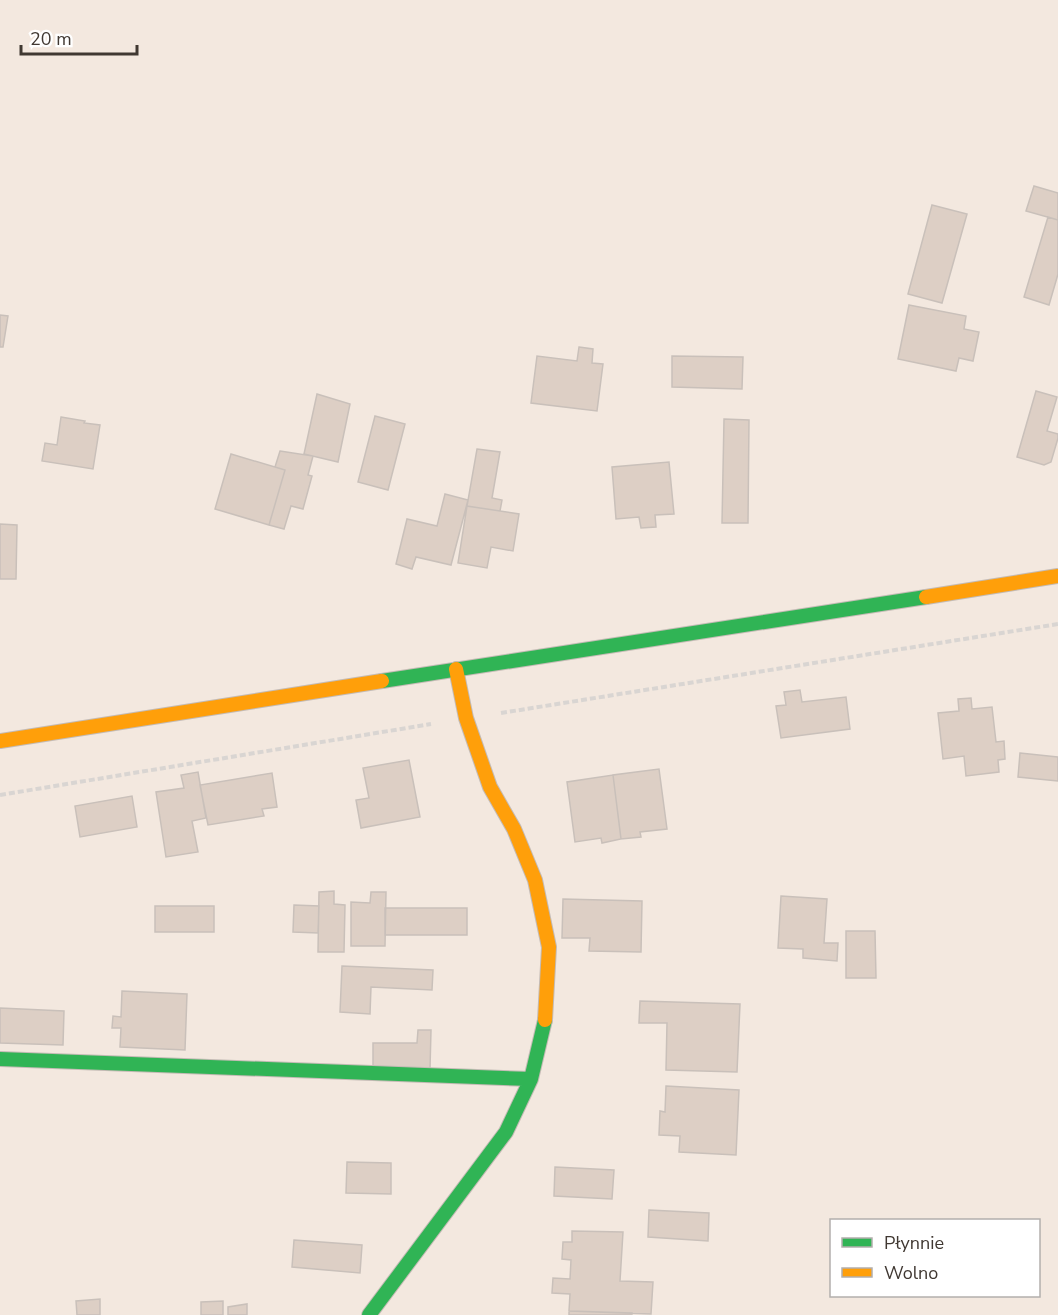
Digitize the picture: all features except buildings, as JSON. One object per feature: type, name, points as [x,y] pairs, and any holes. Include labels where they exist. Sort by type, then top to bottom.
[{"type":"street","points":[[0,741],[1058,576]]},
{"type":"street","points":[[369,1315],[506,1132],[531,1079],[545,1020],[549,947],[535,880],[514,830],[490,787],[466,718],[456,669]]},
{"type":"street","points":[[0,1059],[531,1079]]},
{"type":"path","points":[[0,795],[1058,624]]},
{"type":"traffic: fast","points":[[382,681],[926,597]]},
{"type":"traffic: fast","points":[[369,1315],[506,1132],[531,1079],[545,1020]]},
{"type":"traffic: fast","points":[[0,1059],[531,1079]]},
{"type":"traffic: slow","points":[[926,597],[1058,576]]},
{"type":"traffic: slow","points":[[456,669],[466,718],[490,787],[514,829],[535,880],[549,947],[545,1020]]},
{"type":"traffic: slow","points":[[0,741],[382,681]]}]
